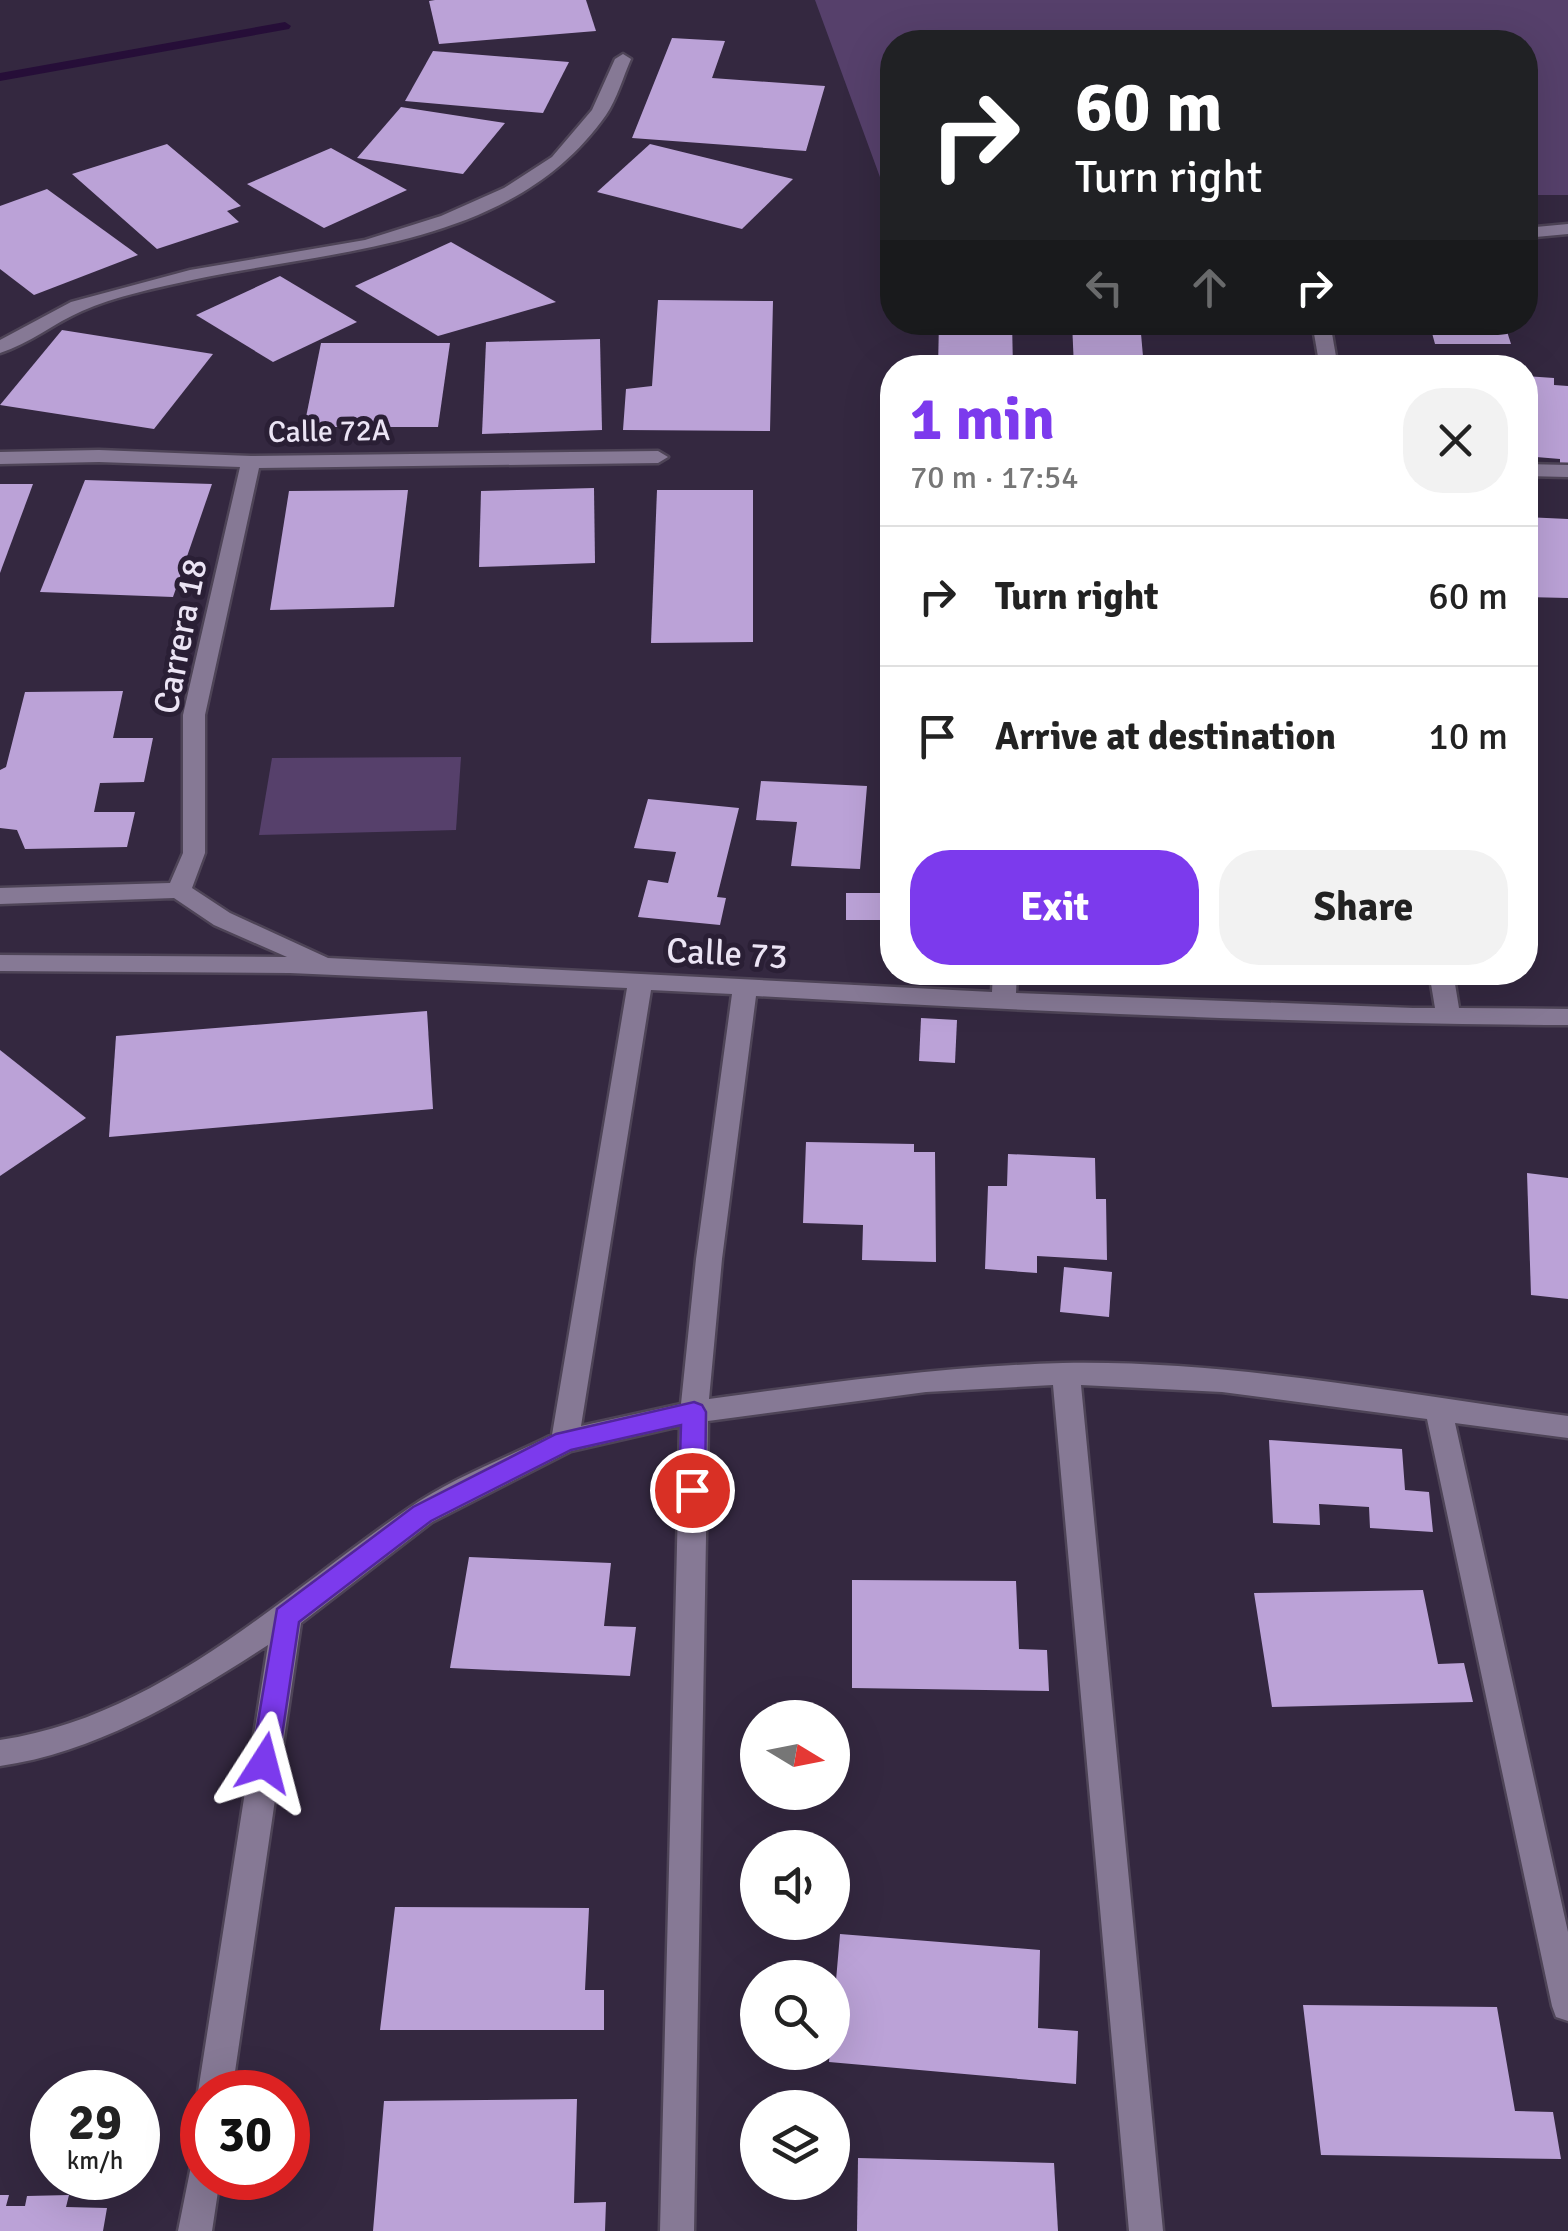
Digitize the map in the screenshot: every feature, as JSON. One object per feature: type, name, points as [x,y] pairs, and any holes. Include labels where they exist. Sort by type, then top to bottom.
[{"type":"street","points":[[0,347],[77,306],[190,275],[368,245],[447,220],[510,192],[558,161],[600,110],[623,60]]},
{"type":"street","points":[[1538,231],[1568,229]]},
{"type":"street","name":"Calle 72A","points":[[0,458],[99,456],[251,462],[658,457]]},
{"type":"street","name":"Carrera 18","points":[[179,890],[194,853],[194,716],[251,462]]},
{"type":"street","points":[[1538,470],[1568,471]]},
{"type":"street","points":[[0,896],[179,890],[222,919],[328,966]]},
{"type":"street","name":"Calle 73","points":[[0,963],[328,966],[1004,1004],[1449,1018],[1568,1017]]},
{"type":"street","points":[[565,1441],[640,983]]},
{"type":"street","points":[[1004,1004],[1005,985]]},
{"type":"street","points":[[1443,985],[1449,1018]]},
{"type":"street","points":[[677,2231],[694,1412],[709,1259],[745,989]]},
{"type":"street","points":[[1066,1374],[1146,2231]]},
{"type":"street","points":[[0,1753],[42,1748],[165,1695],[286,1617],[422,1514],[565,1441],[694,1412],[926,1381],[1066,1374],[1222,1381],[1568,1428]]},
{"type":"street","points":[[1439,1412],[1568,2006]]},
{"type":"street","points":[[218,2070],[286,1617]]},
{"type":"street","points":[[195,2231],[200,2200]]},
{"type":"shaded area","points":[[815,0],[1568,0],[1568,195],[1538,195],[1538,30],[880,30],[880,177]]},
{"type":"shaded area","points":[[461,757],[456,830],[259,835],[272,758]]},
{"type":"building","points":[[586,0],[596,31],[439,44],[429,1]]},
{"type":"building","points":[[672,38],[725,41],[712,78],[825,86],[806,151],[632,138]]},
{"type":"building","points":[[433,51],[569,62],[543,113],[405,101]]},
{"type":"building","points":[[401,107],[505,123],[463,174],[357,158]]},
{"type":"building","points":[[167,144],[241,206],[227,211],[239,222],[157,249],[72,174]]},
{"type":"building","points":[[650,144],[793,179],[742,229],[597,192]]},
{"type":"building","points":[[331,148],[407,190],[324,228],[247,184]]},
{"type":"building","points":[[47,189],[138,255],[34,295],[0,269],[0,206]]},
{"type":"building","points":[[451,242],[556,302],[438,336],[355,286]]},
{"type":"building","points":[[280,276],[357,322],[273,362],[196,315]]},
{"type":"building","points":[[658,300],[773,301],[770,431],[623,430],[626,389],[652,386]]},
{"type":"building","points":[[62,330],[213,354],[154,429],[0,405]]},
{"type":"building","points":[[939,335],[1012,335],[1013,355],[938,355]]},
{"type":"building","points":[[1073,335],[1141,335],[1143,355],[1073,355]]},
{"type":"building","points":[[1433,335],[1508,335],[1511,344],[1435,344]]},
{"type":"building","points":[[600,339],[602,430],[482,434],[486,342]]},
{"type":"building","points":[[321,343],[450,343],[438,427],[304,427]]},
{"type":"building","points":[[1538,377],[1554,378],[1554,385],[1568,386],[1568,467],[1560,467],[1560,459],[1538,457]]},
{"type":"building","points":[[85,480],[212,484],[173,597],[40,592]]},
{"type":"building","points":[[0,484],[33,484],[0,573]]},
{"type":"building","points":[[594,488],[595,563],[479,567],[481,491]]},
{"type":"building","points":[[408,490],[394,607],[270,610],[289,491]]},
{"type":"building","points":[[657,490],[753,490],[753,642],[651,643]]},
{"type":"building","points":[[1538,518],[1568,519],[1568,598],[1538,597]]},
{"type":"building","points":[[123,691],[113,738],[153,738],[144,782],[100,783],[94,812],[135,812],[127,847],[25,849],[17,830],[0,828],[0,770],[6,767],[25,692]]},
{"type":"building","points":[[761,781],[867,786],[860,869],[791,866],[797,822],[756,820]]},
{"type":"building","points":[[648,799],[739,808],[717,897],[726,898],[720,925],[638,917],[648,880],[668,883],[676,852],[634,848]]},
{"type":"building","points":[[846,893],[880,893],[880,920],[846,920]]},
{"type":"building","points":[[427,1011],[433,1109],[109,1137],[116,1036]]},
{"type":"building","points":[[921,1018],[957,1020],[955,1063],[919,1061]]},
{"type":"building","points":[[0,1050],[86,1118],[0,1176]]},
{"type":"building","points":[[806,1142],[914,1144],[914,1152],[935,1152],[936,1262],[862,1260],[863,1225],[803,1223]]},
{"type":"building","points":[[1008,1154],[1095,1158],[1096,1199],[1106,1199],[1107,1260],[1037,1256],[1037,1273],[985,1269],[988,1186],[1007,1186]]},
{"type":"building","points":[[1527,1173],[1568,1178],[1568,1299],[1531,1295]]},
{"type":"building","points":[[1064,1267],[1112,1272],[1109,1317],[1060,1312]]},
{"type":"building","points":[[1269,1440],[1402,1449],[1405,1490],[1429,1492],[1433,1532],[1370,1528],[1369,1507],[1319,1504],[1320,1525],[1273,1523]]},
{"type":"building","points":[[469,1557],[611,1563],[604,1626],[636,1627],[630,1676],[450,1668]]},
{"type":"building","points":[[852,1580],[1016,1581],[1019,1649],[1047,1650],[1049,1691],[852,1688]]},
{"type":"building","points":[[1423,1590],[1438,1664],[1464,1663],[1473,1702],[1272,1707],[1254,1593]]},
{"type":"building","points":[[395,1907],[589,1908],[585,1990],[604,1990],[604,2030],[380,2030]]},
{"type":"building","points":[[850,1935],[1040,1950],[1038,2028],[1078,2031],[1076,2084],[850,2064],[850,1960],[838,1960],[839,1940],[850,1940]]},
{"type":"building","points":[[1303,2005],[1497,2007],[1515,2111],[1553,2112],[1561,2159],[1321,2155]]},
{"type":"building","points":[[577,2099],[574,2203],[606,2202],[605,2231],[373,2231],[384,2101]]},
{"type":"building","points":[[858,2158],[1054,2163],[1058,2231],[857,2231]]},
{"type":"building","points":[[0,2195],[9,2195],[6,2206],[25,2206],[30,2196],[30,2200],[68,2200],[66,2207],[107,2208],[103,2231],[0,2231]]},
{"type":"waterway","points":[[0,77],[285,26]]},
{"type":"route","points":[[264,1763],[286,1617],[422,1514],[565,1441],[694,1412],[692,1490]]}]
